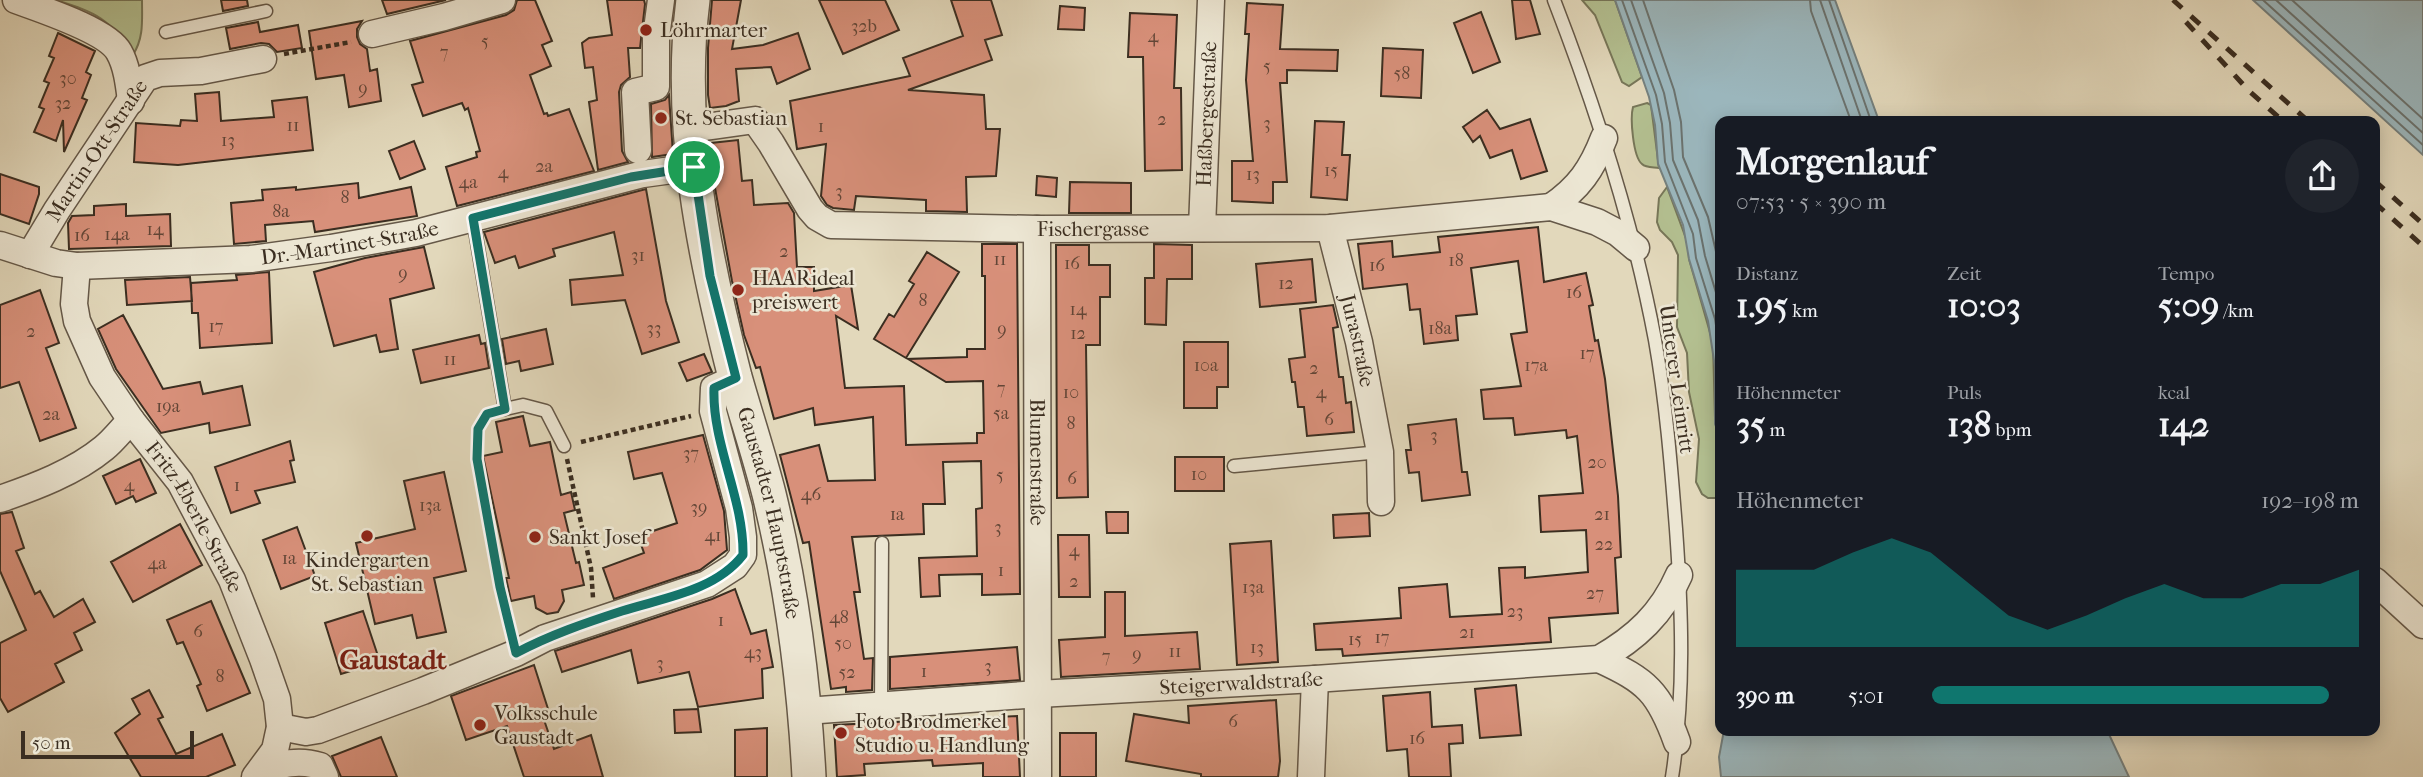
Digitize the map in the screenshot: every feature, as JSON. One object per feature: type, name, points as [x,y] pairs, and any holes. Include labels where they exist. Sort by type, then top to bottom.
[{"type":"street","points":[[16,0],[102,34],[118,50],[127,76],[131,101]]},
{"type":"street","points":[[372,34],[502,0]]},
{"type":"street","points":[[638,150],[635,92],[656,87],[656,37],[661,0]]},
{"type":"street","name":"Gaustadter Hauptstraße","points":[[693,0],[688,78],[691,129],[710,276],[782,552],[800,654],[809,777]]},
{"type":"street","name":"Haßbergestraße","points":[[1202,228],[1211,0]]},
{"type":"street","name":"Martin-Ott-Straße","points":[[30,255],[145,78],[160,73],[201,71],[264,58]]},
{"type":"street","name":"Fischergasse","points":[[691,129],[755,120],[813,213],[831,225],[1037,229],[1330,228],[1551,207],[1597,222],[1618,233],[1636,248]]},
{"type":"street","points":[[1551,207],[1584,178],[1604,138]]},
{"type":"street","name":"Dr.-Martinet-Straße","points":[[0,245],[56,263],[77,266],[251,259],[416,233],[631,177],[694,167]]},
{"type":"street","name":"Jurastraße","points":[[1330,228],[1359,342],[1380,452],[1381,502]]},
{"type":"street","name":"Blumenstraße","points":[[1037,229],[1038,777]]},
{"type":"street","name":"Fritz-Eberle-Straße","points":[[77,266],[74,304],[78,321],[102,377],[131,420],[180,482],[232,580],[249,619],[276,699],[293,729],[258,774]]},
{"type":"street","points":[[293,729],[318,730],[423,691],[516,653],[545,638],[707,584],[735,566],[743,555],[739,508],[713,411],[714,388],[736,378]]},
{"type":"street","points":[[0,499],[23,492],[83,463],[106,447],[131,420]]},
{"type":"street","name":"Steigerwaldstraße","points":[[806,711],[1599,659],[1622,646],[1659,613],[1670,597],[1679,575]]},
{"type":"street","points":[[2380,586],[2423,625]]},
{"type":"street","name":"Steigerwaldstraße","points":[[1599,659],[1636,677],[1647,687],[1668,717],[1678,742]]},
{"type":"street","points":[[1311,777],[1315,679]]},
{"type":"street","points":[[293,729],[322,771]]},
{"type":"street","points":[[258,774],[297,762],[308,762],[322,771]]},
{"type":"lane","name":"Unterer Leinritt","points":[[1555,0],[1588,86],[1636,248],[1655,340],[1668,426],[1679,575],[1682,665],[1678,742],[1672,777]]},
{"type":"lane","points":[[166,32],[266,11]]},
{"type":"lane","points":[[473,218],[505,409],[523,405],[547,411],[564,446]]},
{"type":"lane","points":[[1234,466],[1380,452]]},
{"type":"lane","points":[[881,706],[883,543]]},
{"type":"path","points":[[264,58],[347,44],[372,34]]},
{"type":"path","points":[[505,409],[487,414],[478,429],[477,459],[500,587],[516,653]]},
{"type":"path","points":[[595,620],[591,568],[564,446],[665,422]]},
{"type":"green space","points":[[56,0],[142,0],[141,35],[133,55],[117,33],[101,19]]},
{"type":"green space","points":[[1582,0],[1615,0],[1642,77],[1629,86],[1622,82],[1595,15]]},
{"type":"green space","points":[[1647,103],[1651,105],[1659,168],[1642,164],[1634,146],[1633,107]]},
{"type":"green space","points":[[1667,187],[1688,244],[1689,259],[1713,343],[1715,498],[1702,494],[1696,482],[1699,439],[1689,392],[1687,353],[1677,327],[1678,255],[1657,222],[1659,198]]},
{"type":"water","points":[[1615,0],[1835,0],[1877,116],[1715,116],[1715,367],[1708,321],[1689,259],[1683,225],[1658,164],[1655,125],[1649,97]]},
{"type":"water","points":[[2253,0],[2423,0],[2423,155]]},
{"type":"water","points":[[1723,736],[2110,736],[2129,777],[1721,777],[1719,757]]},
{"type":"building","points":[[221,0],[247,0],[248,6],[223,11]]},
{"type":"building","points":[[382,0],[446,0],[387,14]]},
{"type":"building","points":[[517,0],[535,0],[552,41],[542,45],[551,66],[530,75],[544,114],[547,113],[548,116],[569,109],[594,171],[457,206],[446,167],[477,157],[476,152],[480,151],[468,108],[465,110],[462,103],[423,116],[412,85],[423,82],[410,41],[506,15],[514,10]]},
{"type":"building","points":[[607,0],[644,0],[645,4],[640,48],[628,48],[630,77],[621,85],[619,92],[622,151],[628,162],[598,170],[589,102],[597,100],[593,67],[585,68],[582,43],[589,38],[612,35]]},
{"type":"building","points":[[712,0],[741,0],[732,49],[763,45],[798,33],[810,69],[777,84],[771,67],[736,69],[739,101],[710,108],[708,48]]},
{"type":"building","points":[[819,0],[885,0],[899,30],[843,54]]},
{"type":"building","points":[[951,0],[991,0],[1002,35],[985,40],[992,60],[908,90],[984,95],[986,129],[1000,129],[996,176],[966,177],[967,212],[926,211],[926,200],[856,196],[854,210],[827,205],[821,196],[826,144],[797,149],[790,101],[910,76],[903,58],[963,36]]},
{"type":"building","points":[[1512,0],[1530,0],[1540,34],[1516,39]]},
{"type":"building","points":[[1247,3],[1283,5],[1280,49],[1338,50],[1337,71],[1287,70],[1287,83],[1280,83],[1287,182],[1273,182],[1273,203],[1232,201],[1232,161],[1253,161],[1246,80],[1249,34],[1245,34]]},
{"type":"building","points":[[1060,6],[1085,8],[1084,30],[1058,29]]},
{"type":"building","points":[[1481,12],[1500,62],[1473,73],[1454,23]]},
{"type":"building","points":[[1130,13],[1177,15],[1174,88],[1181,88],[1182,170],[1145,171],[1143,57],[1128,57]]},
{"type":"building","points":[[362,21],[357,29],[357,37],[360,44],[367,49],[370,71],[377,69],[381,101],[349,107],[344,75],[316,79],[309,31]]},
{"type":"building","points":[[258,22],[260,32],[298,25],[302,48],[277,52],[269,44],[261,43],[230,49],[226,28]]},
{"type":"building","points":[[58,33],[95,51],[86,72],[91,75],[82,98],[87,100],[64,152],[63,120],[56,141],[34,132],[44,109],[39,107],[49,83],[44,81],[54,58],[49,56]]},
{"type":"building","points":[[1383,48],[1423,50],[1421,98],[1381,96]]},
{"type":"building","points":[[219,92],[221,121],[274,117],[272,101],[307,97],[313,150],[178,165],[134,162],[136,123],[180,126],[181,120],[197,121],[195,94]]},
{"type":"building","points":[[669,95],[673,154],[652,157],[651,104],[665,100]]},
{"type":"building","points":[[1487,110],[1500,129],[1530,119],[1547,171],[1521,179],[1512,150],[1490,158],[1480,136],[1473,142],[1463,127]]},
{"type":"building","points":[[1315,121],[1344,122],[1342,155],[1350,155],[1347,200],[1311,197]]},
{"type":"building","points":[[738,140],[742,181],[752,180],[754,205],[788,203],[794,213],[797,267],[814,267],[814,291],[851,285],[858,329],[836,316],[845,388],[904,386],[906,445],[977,443],[977,433],[984,433],[983,381],[946,382],[908,359],[967,357],[967,349],[985,349],[982,244],[1017,244],[1020,594],[982,595],[982,574],[939,575],[940,596],[921,597],[919,558],[977,556],[976,509],[982,508],[981,461],[943,462],[945,504],[923,504],[924,534],[852,537],[860,592],[854,592],[864,659],[873,658],[872,690],[846,692],[846,687],[831,689],[809,542],[803,543],[780,455],[819,445],[828,481],[875,480],[873,417],[815,425],[813,408],[774,419],[760,367],[756,368],[744,335],[715,188],[711,143]]},
{"type":"building","points":[[414,141],[425,169],[400,179],[389,151]]},
{"type":"building","points":[[0,174],[39,187],[29,224],[0,214]]},
{"type":"building","points":[[1037,176],[1057,178],[1056,197],[1036,195]]},
{"type":"building","points":[[1070,182],[1131,183],[1131,213],[1069,213]]},
{"type":"building","points":[[358,183],[359,198],[411,187],[417,216],[315,232],[313,221],[265,225],[266,241],[234,244],[231,203],[263,200],[262,190],[296,187],[296,190]]},
{"type":"building","points":[[646,189],[666,301],[679,342],[642,354],[625,300],[572,305],[570,280],[623,275],[614,232],[553,249],[555,256],[519,268],[515,256],[495,263],[484,232]]},
{"type":"building","points":[[126,204],[126,216],[170,214],[171,246],[69,249],[68,223],[72,216],[94,215],[94,206]]},
{"type":"building","points":[[1538,227],[1544,282],[1586,273],[1593,305],[1589,306],[1605,379],[1618,496],[1621,557],[1615,558],[1618,613],[1549,618],[1551,642],[1343,656],[1342,649],[1316,650],[1314,624],[1401,618],[1399,588],[1447,584],[1450,617],[1502,614],[1499,568],[1525,567],[1525,578],[1588,572],[1586,530],[1541,532],[1539,496],[1583,493],[1577,436],[1567,438],[1566,430],[1515,435],[1513,418],[1484,419],[1481,390],[1521,386],[1511,334],[1527,332],[1518,261],[1471,268],[1477,314],[1456,316],[1458,340],[1424,344],[1420,309],[1410,310],[1407,284],[1363,289],[1358,244],[1392,241],[1393,257],[1440,252],[1438,237]]},
{"type":"building","points":[[1154,244],[1192,245],[1192,279],[1167,279],[1166,325],[1145,324],[1145,278],[1154,278]]},
{"type":"building","points":[[1056,245],[1089,245],[1089,265],[1110,265],[1110,297],[1100,297],[1100,345],[1086,345],[1088,497],[1057,498]]},
{"type":"building","points":[[424,247],[434,288],[390,299],[398,349],[380,352],[376,335],[334,346],[314,272],[365,258]]},
{"type":"building","points":[[927,252],[959,272],[906,358],[874,339],[889,314],[894,317],[914,284],[909,281]]},
{"type":"building","points":[[1312,259],[1316,302],[1260,307],[1256,264]]},
{"type":"building","points":[[269,272],[272,343],[200,348],[198,313],[192,313],[191,283],[237,280],[236,275]]},
{"type":"building","points":[[190,277],[192,301],[127,305],[125,280]]},
{"type":"building","points":[[40,290],[59,343],[46,348],[76,428],[40,441],[19,382],[0,388],[0,305]]},
{"type":"building","points":[[1333,305],[1338,327],[1333,328],[1339,377],[1343,377],[1346,403],[1351,402],[1354,432],[1307,436],[1304,407],[1298,407],[1289,359],[1305,357],[1300,309]]},
{"type":"building","points":[[123,315],[163,389],[200,382],[203,394],[242,386],[250,425],[210,433],[209,423],[161,433],[116,369],[98,329]]},
{"type":"building","points":[[546,329],[553,364],[521,371],[519,361],[506,364],[502,339]]},
{"type":"building","points":[[479,335],[481,344],[485,343],[489,368],[421,383],[413,350]]},
{"type":"building","points":[[1184,342],[1228,342],[1228,387],[1217,387],[1217,408],[1184,408]]},
{"type":"building","points":[[704,354],[712,372],[687,381],[679,363]]},
{"type":"building","name":"Sankt Josef","points":[[523,416],[530,446],[550,442],[561,495],[571,492],[575,510],[564,513],[584,585],[562,590],[564,601],[558,612],[547,614],[536,608],[534,596],[511,601],[506,578],[509,578],[483,456],[502,452],[496,422]]},
{"type":"building","points":[[1456,419],[1462,472],[1467,472],[1470,495],[1422,501],[1419,472],[1409,473],[1406,450],[1411,450],[1408,425]]},
{"type":"building","points":[[703,435],[724,511],[727,550],[700,570],[614,599],[603,568],[644,553],[638,536],[677,523],[662,473],[634,479],[628,452]]},
{"type":"building","points":[[290,441],[294,460],[290,461],[295,482],[255,491],[260,503],[231,513],[215,467]]},
{"type":"building","points":[[1175,457],[1224,457],[1224,491],[1175,491]]},
{"type":"building","points":[[140,459],[156,493],[136,502],[133,496],[116,504],[103,476]]},
{"type":"building","points":[[444,472],[466,571],[434,578],[446,632],[417,638],[412,615],[375,624],[356,543],[415,529],[404,481]]},
{"type":"building","points":[[12,512],[24,548],[16,551],[35,594],[40,591],[54,617],[83,599],[95,622],[74,633],[82,650],[55,664],[64,682],[8,712],[0,698],[0,643],[26,630],[0,571],[0,514]]},
{"type":"building","points":[[1106,512],[1128,512],[1128,533],[1107,533]]},
{"type":"building","points":[[1369,513],[1370,536],[1334,538],[1333,515]]},
{"type":"building","points":[[180,524],[202,565],[133,602],[111,562]]},
{"type":"building","points":[[297,527],[315,576],[281,589],[263,540]]},
{"type":"building","points":[[1058,535],[1089,535],[1090,597],[1059,597]]},
{"type":"building","points":[[1271,541],[1278,662],[1237,665],[1230,544]]},
{"type":"building","points":[[735,589],[751,634],[766,630],[773,667],[762,669],[763,698],[698,707],[689,672],[638,683],[631,650],[562,672],[555,651]]},
{"type":"building","points":[[1105,592],[1125,592],[1125,636],[1197,632],[1200,669],[1061,677],[1059,640],[1105,637]]},
{"type":"building","points":[[211,601],[250,693],[207,711],[197,686],[201,684],[183,642],[177,644],[167,620]]},
{"type":"building","points":[[363,611],[380,662],[341,674],[325,623]]},
{"type":"building","points":[[1017,647],[1020,680],[890,689],[890,657]]},
{"type":"building","points":[[534,665],[549,712],[542,714],[554,749],[591,735],[603,777],[524,777],[507,726],[466,740],[451,696]]},
{"type":"building","points":[[1516,685],[1521,735],[1480,738],[1475,689]]},
{"type":"building","points":[[149,690],[163,717],[158,719],[176,754],[222,734],[235,765],[206,777],[141,777],[115,733],[140,714],[132,699]]},
{"type":"building","points":[[1430,692],[1432,727],[1462,725],[1463,743],[1449,744],[1451,777],[1409,777],[1407,749],[1387,751],[1383,696]]},
{"type":"building","points":[[1276,700],[1280,761],[1278,777],[1201,777],[1201,774],[1126,761],[1134,714],[1189,723],[1188,706]]},
{"type":"building","points":[[698,709],[701,732],[675,733],[674,710]]},
{"type":"building","points":[[1017,716],[1020,777],[983,777],[983,763],[933,766],[932,760],[864,764],[865,775],[837,777],[834,725]]},
{"type":"building","points":[[767,728],[767,777],[735,777],[735,730]]},
{"type":"building","points":[[1060,733],[1096,733],[1096,777],[1060,777]]},
{"type":"building","points":[[381,737],[397,777],[341,777],[332,756]]},
{"type":"railway","points":[[2173,0],[2302,116]]},
{"type":"railway","points":[[2186,22],[2249,91],[2277,116]]},
{"type":"railway","points":[[2380,185],[2423,224]]},
{"type":"railway","points":[[2380,207],[2423,246]]},
{"type":"place","name":"Löhrmarter","points":[[646,30]]},
{"type":"place","name":"St. Sebastian","points":[[661,118]]},
{"type":"place","name":"HAARideal preiswert","points":[[738,290]]},
{"type":"place","name":"Kindergarten St. Sebastian","points":[[367,536]]},
{"type":"place","name":"Sankt Josef","points":[[535,537]]},
{"type":"place","name":"Volksschule Gaustadt","points":[[480,725]]},
{"type":"place","name":"Foto Brodmerkel Studio u. Handlung","points":[[841,733]]},
{"type":"district","name":"Gaustadt","points":[[393,659]]},
{"type":"route","points":[[694,167],[710,276],[736,378],[714,388],[713,411],[739,508],[743,555],[735,566],[707,584],[545,638],[516,653],[500,587],[477,459],[478,429],[487,414],[505,409],[473,218],[643,174],[694,167]]}]
